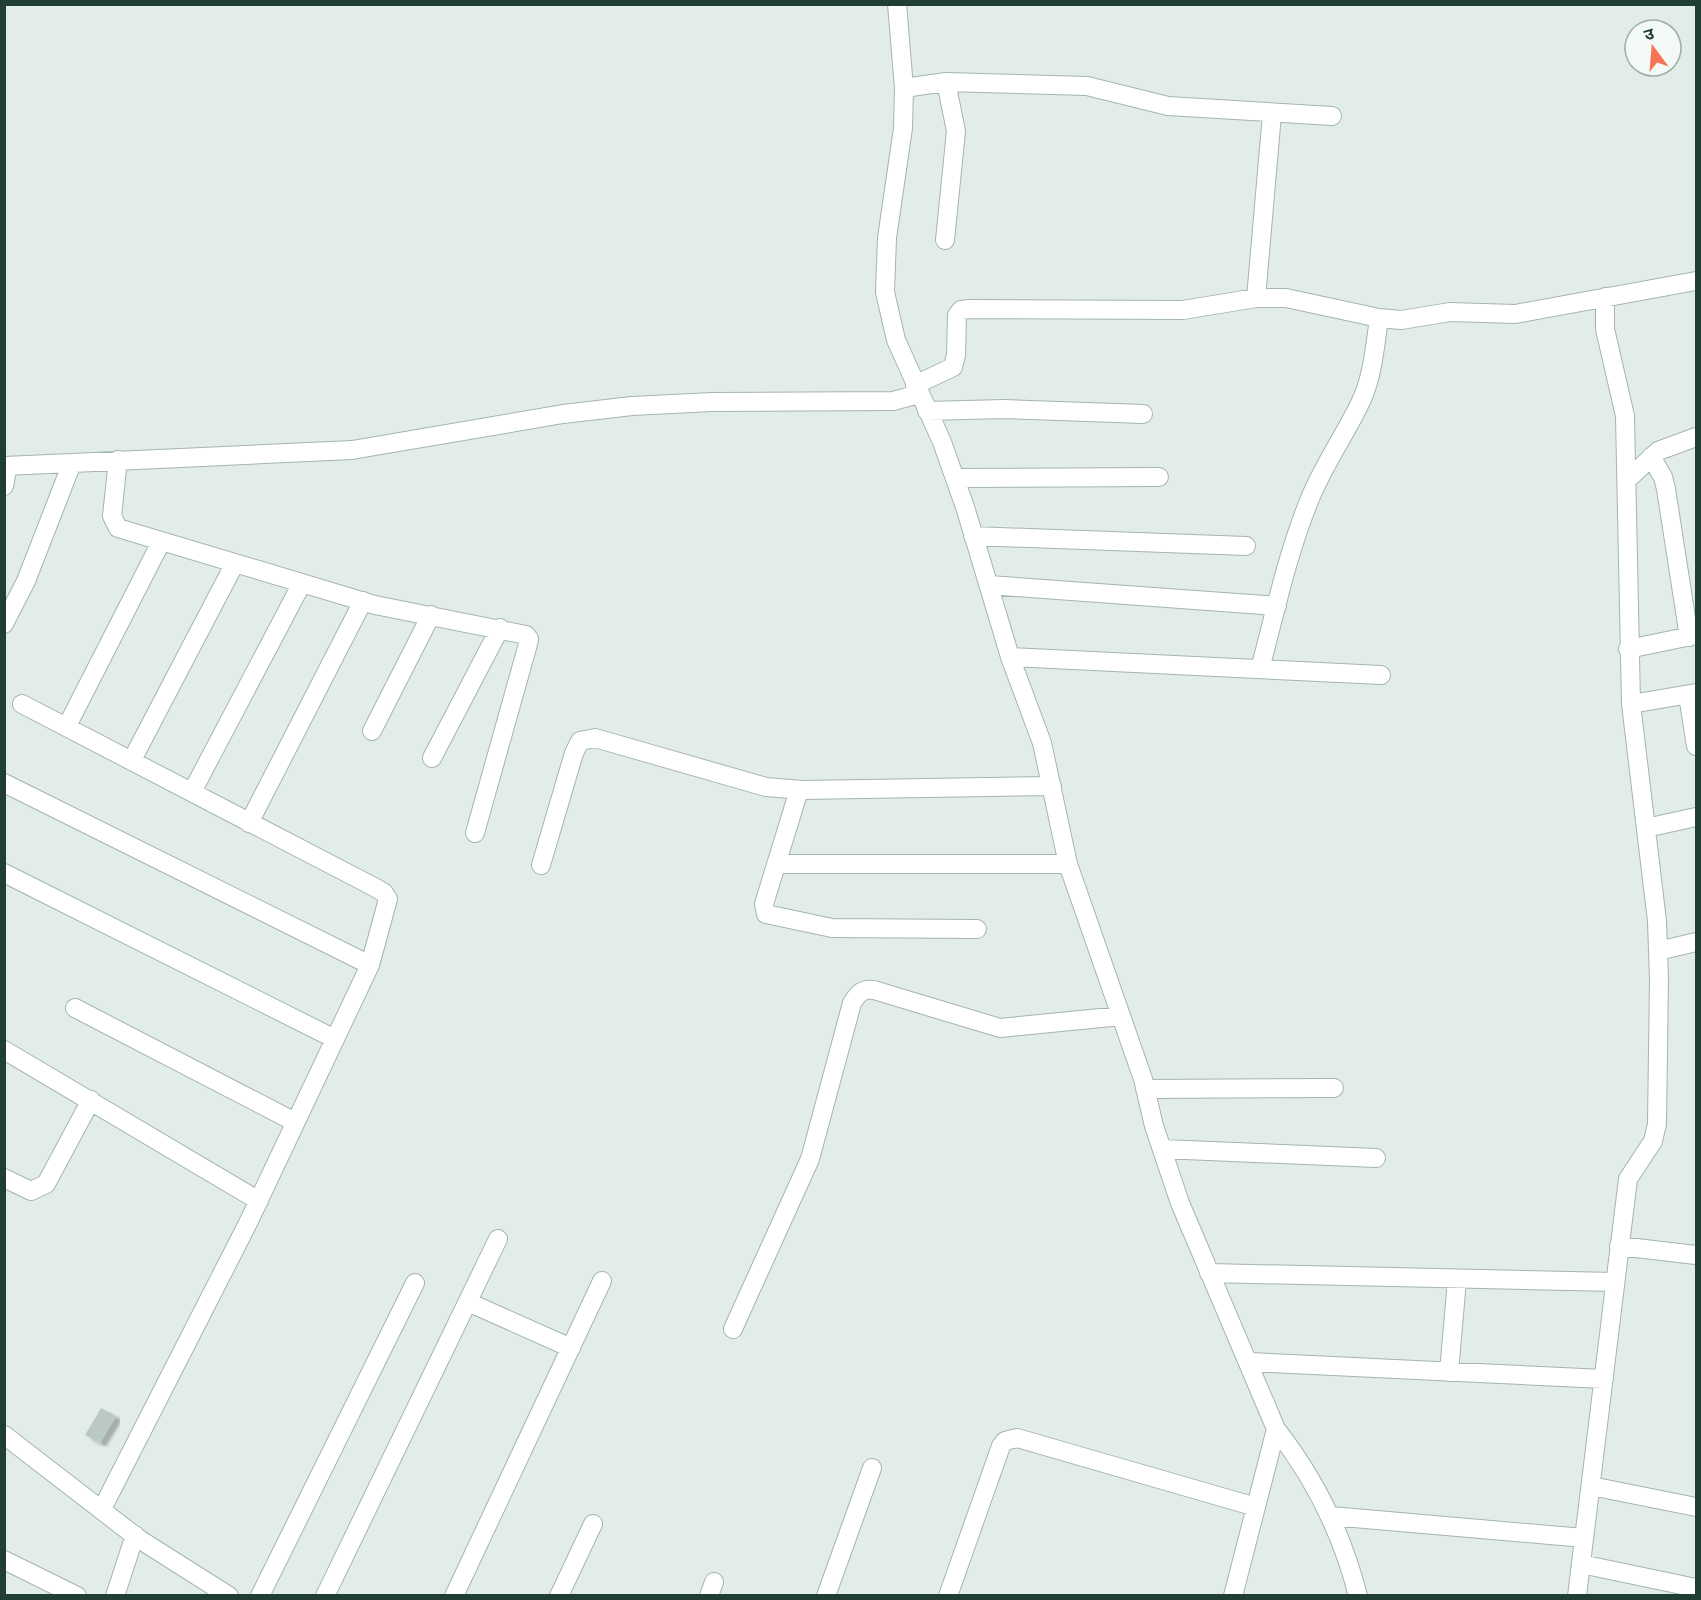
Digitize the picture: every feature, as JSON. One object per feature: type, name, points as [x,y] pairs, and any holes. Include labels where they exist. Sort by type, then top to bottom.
[{"type":"street","points":[[897,4],[904,88],[903,128],[887,238],[885,292],[896,340],[955,478],[1010,657],[1042,743],[1068,864],[1121,1016],[1180,1203],[1276,1429],[1302,1462],[1331,1516],[1350,1563],[1358,1596]]},
{"type":"street","points":[[904,88],[946,82],[1087,86],[1168,106],[1332,116]]},
{"type":"street","points":[[945,240],[956,131],[946,82]]},
{"type":"street","points":[[1256,298],[1272,114]]},
{"type":"street","points":[[4,486],[6,466],[352,450],[563,414],[632,406],[712,402],[893,401],[953,367],[956,356],[957,315],[961,310],[1183,310],[1256,298],[1286,298],[1379,318],[1401,320],[1470,312],[1515,314],[1696,281]]},
{"type":"street","points":[[1577,1596],[1628,1179],[1653,1141],[1657,1124],[1658,951],[1631,704],[1628,649],[1625,416],[1605,329],[1605,297]]},
{"type":"street","points":[[1260,669],[1296,535],[1309,499],[1324,467],[1363,398],[1374,360],[1379,318]]},
{"type":"street","points":[[927,411],[1004,409],[1143,414]]},
{"type":"street","points":[[1627,480],[1651,457],[1667,447],[1696,437]]},
{"type":"street","points":[[1628,649],[1693,636],[1666,489],[1663,477],[1651,457]]},
{"type":"street","points":[[118,460],[114,522],[118,528],[363,601],[500,628],[521,633],[529,639],[475,833]]},
{"type":"street","points":[[4,624],[26,581],[72,463]]},
{"type":"street","points":[[955,478],[1159,477]]},
{"type":"street","points":[[973,536],[1246,546]]},
{"type":"street","points":[[67,726],[161,542]]},
{"type":"street","points":[[132,760],[235,564]]},
{"type":"street","points":[[192,792],[302,583]]},
{"type":"street","points":[[989,585],[1277,606]]},
{"type":"street","points":[[249,823],[363,601]]},
{"type":"street","points":[[372,731],[431,615]]},
{"type":"street","points":[[432,758],[500,628]]},
{"type":"street","points":[[1010,657],[1381,675]]},
{"type":"street","points":[[1631,704],[1692,694],[1696,746]]},
{"type":"street","points":[[22,704],[384,893],[387,907],[370,965],[259,1201],[102,1509]]},
{"type":"street","points":[[541,865],[574,753],[580,741],[586,739],[595,738],[766,787],[799,790],[1052,786]]},
{"type":"street","points":[[4,783],[370,965]]},
{"type":"street","points":[[799,790],[764,904],[766,914],[832,928],[977,929]]},
{"type":"street","points":[[1646,828],[1696,817]]},
{"type":"street","points":[[776,864],[1068,864]]},
{"type":"street","points":[[4,873],[335,1039]]},
{"type":"street","points":[[1658,951],[1696,942]]},
{"type":"street","points":[[733,1329],[810,1159],[852,1004],[858,993],[866,989],[874,990],[1000,1028],[1121,1016]]},
{"type":"street","points":[[75,1008],[296,1122]]},
{"type":"street","points":[[4,1050],[259,1201]]},
{"type":"street","points":[[1145,1089],[1334,1088]]},
{"type":"street","points":[[4,1178],[31,1191],[39,1190],[46,1184],[91,1100]]},
{"type":"street","points":[[1162,1149],[1376,1158]]},
{"type":"street","points":[[325,1596],[498,1239]]},
{"type":"street","points":[[1619,1246],[1696,1255]]},
{"type":"street","points":[[1209,1272],[1457,1280],[1615,1282]]},
{"type":"street","points":[[1449,1372],[1457,1280]]},
{"type":"street","points":[[454,1596],[602,1281]]},
{"type":"street","points":[[260,1596],[415,1283]]},
{"type":"street","points":[[468,1302],[571,1348]]},
{"type":"street","points":[[1249,1362],[1605,1379]]},
{"type":"street","points":[[1233,1596],[1276,1429]]},
{"type":"street","points":[[4,1435],[135,1535],[229,1596]]},
{"type":"street","points":[[948,1596],[1001,1446],[1010,1438],[1017,1437],[1256,1507]]},
{"type":"street","points":[[826,1596],[872,1468]]},
{"type":"street","points":[[1591,1486],[1696,1507]]},
{"type":"street","points":[[1331,1516],[1584,1538]]},
{"type":"street","points":[[559,1596],[593,1524]]},
{"type":"street","points":[[115,1596],[135,1535]]},
{"type":"street","points":[[4,1560],[77,1596]]},
{"type":"street","points":[[1581,1564],[1696,1587]]},
{"type":"building","points":[[101,1408],[116,1416],[100,1443],[85,1435]]}]
